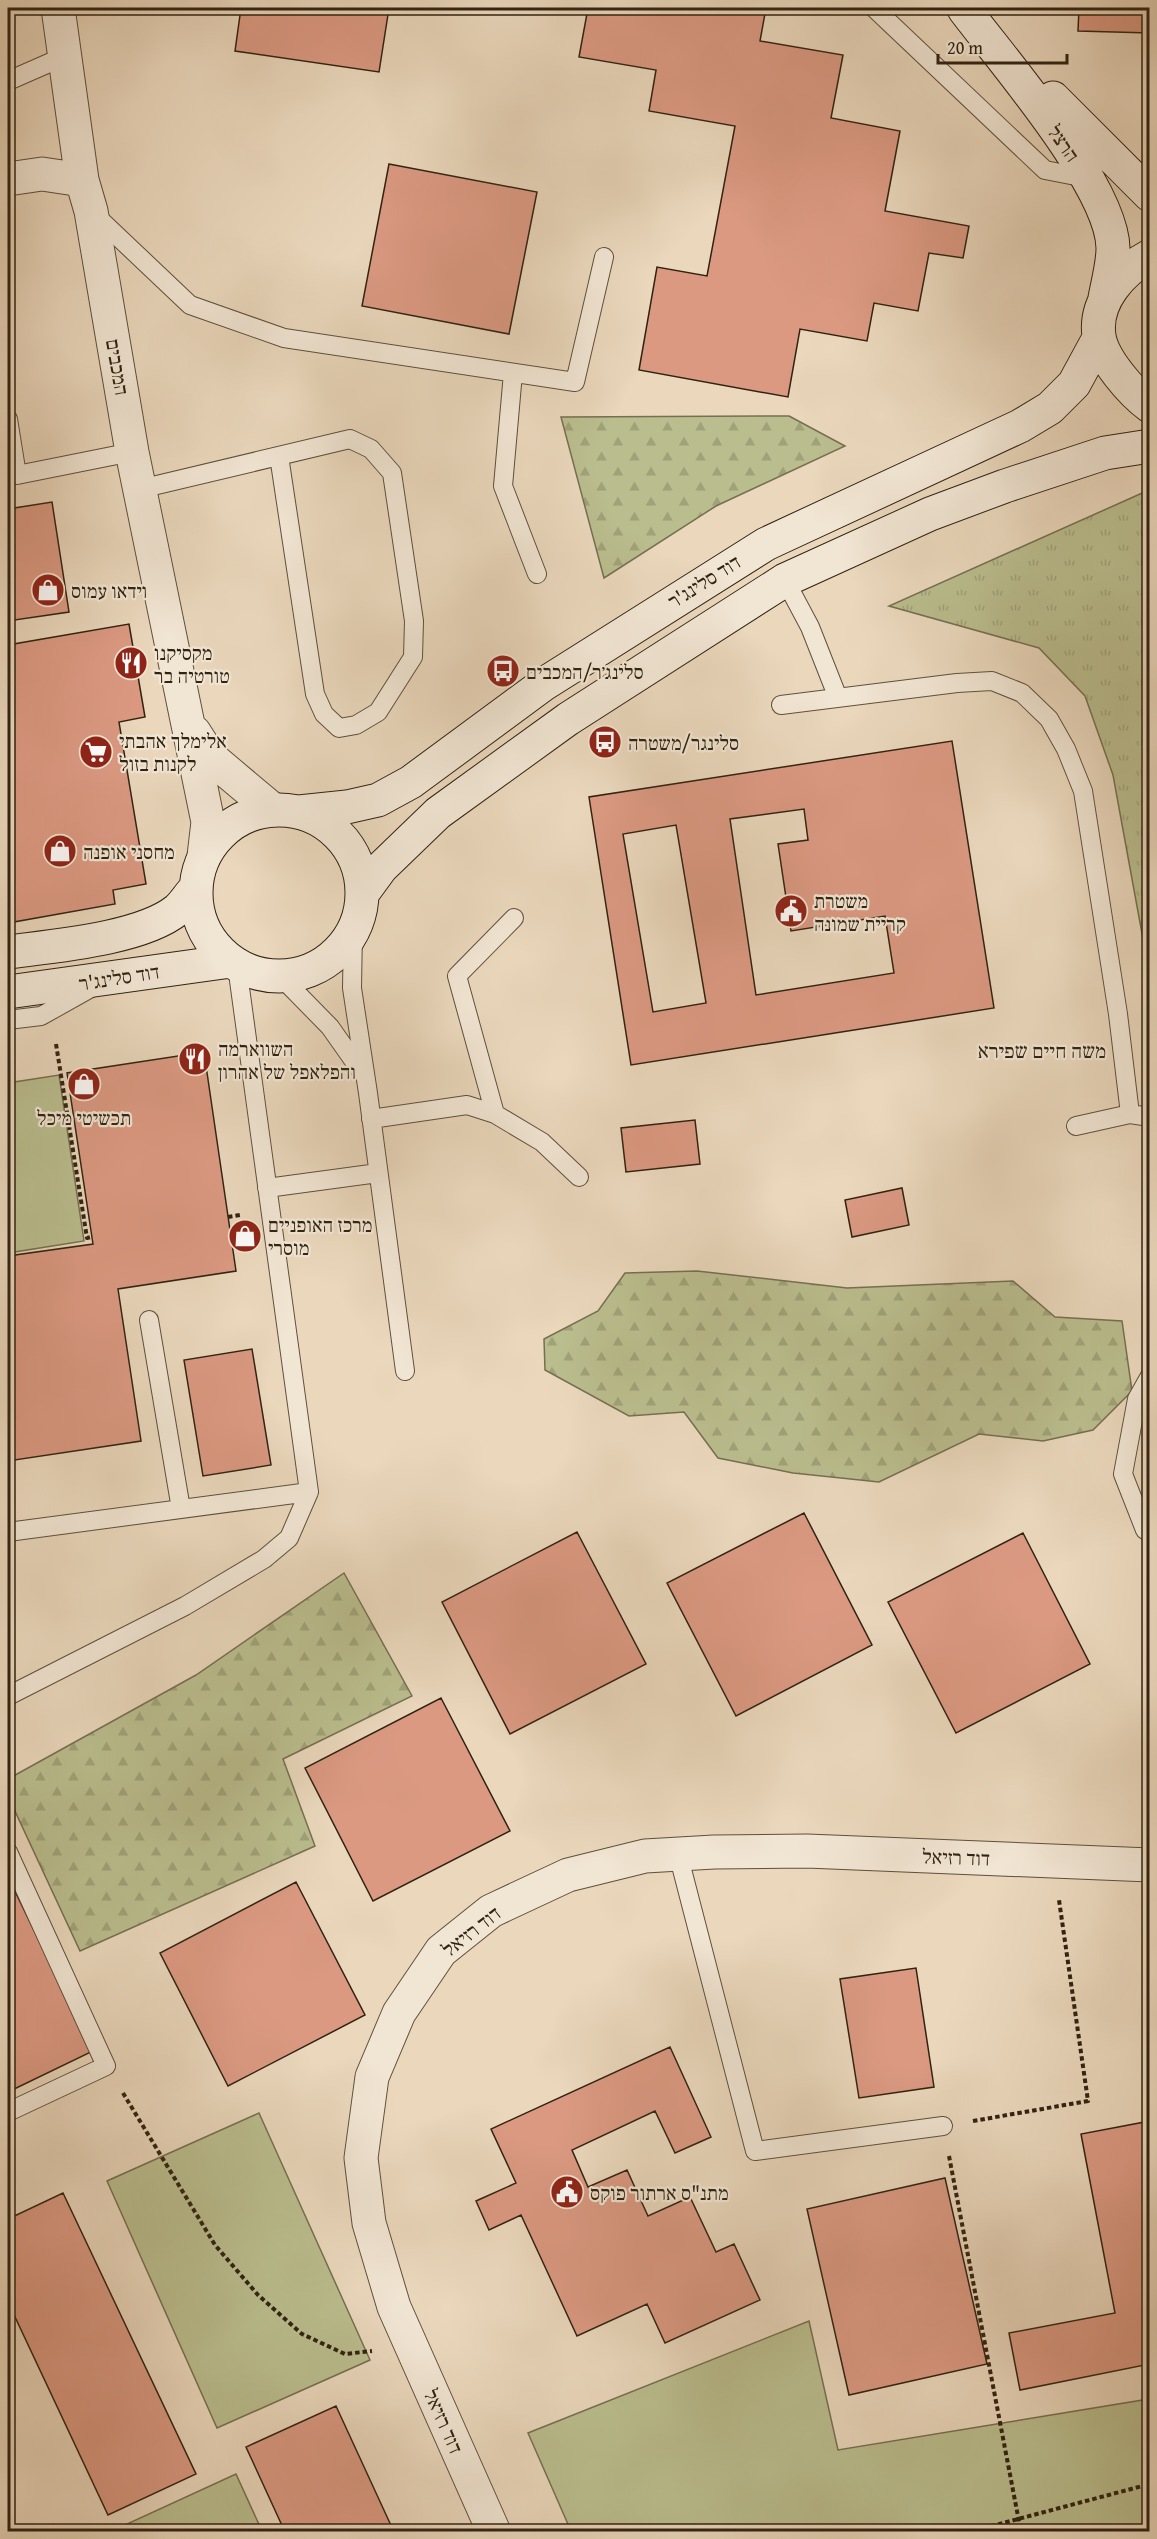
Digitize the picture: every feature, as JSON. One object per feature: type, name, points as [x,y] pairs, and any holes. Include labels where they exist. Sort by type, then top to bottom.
[{"type":"street","name":"המכבים","points":[[58,8],[82,180],[91,211],[132,452],[208,822],[204,856]]},
{"type":"street","name":"הרצל","points":[[964,8],[1075,156],[1104,212],[1113,248],[1105,298],[1099,318],[1099,338]]},
{"type":"street","name":"הרצל","points":[[964,8],[1149,195]]},
{"type":"street","points":[[8,179],[42,174],[82,180]]},
{"type":"street","points":[[1105,298],[1135,263],[1149,255]]},
{"type":"street","points":[[1099,338],[1105,354],[1121,376],[1139,398],[1149,406]]},
{"type":"street","name":"דוד סלינג'ר","points":[[286,811],[347,807],[378,800],[411,782],[571,666],[766,544],[1020,426],[1050,408],[1074,384],[1099,338]]},
{"type":"street","points":[[362,894],[381,868],[438,813],[568,719],[785,580],[930,514],[1005,486],[1105,453],[1149,446]]},
{"type":"street","name":"המכבים","points":[[189,725],[210,757],[286,811]]},
{"type":"street","points":[[286,811],[329,827],[348,845],[357,862],[362,894],[358,919],[345,943],[314,969],[281,977],[254,973],[234,964],[214,945],[200,922],[195,889],[204,856],[223,831],[247,815],[286,811]]},
{"type":"street","name":"דוד סלינג'ר","points":[[8,952],[58,945],[149,926],[177,910],[195,889]]},
{"type":"street","name":"דוד סלינג'ר","points":[[8,993],[234,964]]},
{"type":"street","name":"דוד רזיאל","points":[[494,2532],[394,2307],[369,2223],[361,2158],[372,2077],[399,2013],[441,1951],[491,1911],[568,1875],[645,1856],[807,1851],[1149,1865]]},
{"type":"lane","points":[[874,8],[1046,170],[1086,178]]},
{"type":"lane","points":[[8,81],[65,56]]},
{"type":"lane","points":[[91,211],[190,305],[284,338],[575,382],[604,257]]},
{"type":"lane","points":[[513,373],[503,486],[537,574]]},
{"type":"lane","points":[[8,419],[17,475],[132,452]]},
{"type":"lane","points":[[140,489],[350,439],[370,449],[392,473],[414,621],[414,657],[378,712],[356,724],[339,728],[324,714],[315,694],[279,456]]},
{"type":"lane","points":[[785,580],[810,627],[838,698]]},
{"type":"lane","points":[[781,705],[992,681],[1022,693],[1049,719],[1066,749],[1083,791],[1119,1014],[1130,1114]]},
{"type":"lane","points":[[495,1114],[457,976],[514,918]]},
{"type":"lane","points":[[353,929],[352,988],[405,1371]]},
{"type":"lane","points":[[8,1696],[185,1606],[264,1559],[289,1538],[309,1492],[234,964]]},
{"type":"lane","points":[[281,977],[330,1027],[364,1075]]},
{"type":"lane","points":[[8,1020],[41,1016],[107,980]]},
{"type":"lane","points":[[371,1119],[467,1104],[495,1114],[542,1142],[579,1177]]},
{"type":"lane","points":[[1076,1126],[1130,1114],[1149,1117]]},
{"type":"lane","points":[[267,1188],[378,1173]]},
{"type":"lane","points":[[149,1320],[181,1509]]},
{"type":"lane","points":[[1145,1530],[1123,1474],[1137,1399],[1149,1376]]},
{"type":"lane","points":[[8,1532],[309,1492]]},
{"type":"lane","points":[[8,1852],[106,2066],[8,2112]]},
{"type":"lane","points":[[678,1854],[755,2151],[943,2126]]},
{"type":"path","points":[[50,1011],[87,1238],[92,1237]]},
{"type":"path","points":[[1021,2532],[943,2126],[1088,2101],[1053,1861]]},
{"type":"path","points":[[106,2066],[215,2245],[258,2295],[302,2334],[345,2354],[412,2348]]},
{"type":"path","points":[[969,2532],[1018,2517],[1149,2484]]},
{"type":"green space","points":[[789,416],[845,446],[716,506],[604,578],[561,417]]},
{"type":"green space","points":[[1149,490],[1150,960],[1147,961],[1113,775],[1085,696],[1039,648],[889,606]]},
{"type":"green space","points":[[59,1075],[84,1241],[8,1253],[8,1083]]},
{"type":"green space","points":[[697,1271],[847,1288],[1013,1281],[1055,1317],[1122,1321],[1132,1391],[1093,1430],[1043,1441],[979,1434],[879,1482],[793,1473],[718,1458],[684,1412],[629,1416],[545,1370],[544,1339],[598,1311],[625,1273]]},
{"type":"green space","points":[[344,1573],[412,1696],[283,1759],[315,1846],[80,1951],[8,1796],[8,1779],[196,1675]]},
{"type":"green space","points":[[259,2113],[370,2360],[217,2428],[107,2181]]},
{"type":"green space","points":[[809,2321],[838,2450],[1149,2399],[1149,2531],[571,2531],[528,2433]]},
{"type":"green space","points":[[236,2474],[262,2531],[117,2531],[116,2529]]},
{"type":"building","points":[[241,8],[389,8],[379,72],[235,51]]},
{"type":"building","points":[[588,8],[766,8],[760,41],[843,55],[831,118],[900,131],[885,211],[969,226],[963,258],[929,253],[918,311],[874,303],[867,341],[800,329],[788,397],[639,370],[657,267],[707,276],[735,126],[649,111],[656,70],[579,57]]},
{"type":"building","points":[[1079,8],[1150,8],[1150,33],[1078,31]]},
{"type":"building","points":[[389,164],[537,192],[509,334],[362,306]]},
{"type":"building","points":[[52,502],[69,612],[8,621],[8,509]]},
{"type":"building","points":[[129,624],[145,717],[119,722],[146,884],[113,890],[115,904],[8,923],[8,645]]},
{"type":"building","points":[[952,741],[994,1008],[631,1065],[589,797]],"holes":[[[804,809],[808,840],[778,844],[791,931],[885,916],[894,973],[756,995],[730,819]],[[676,825],[706,1003],[653,1012],[623,834]]]},
{"type":"building","points":[[204,1052],[236,1271],[118,1289],[141,1441],[8,1461],[8,1256],[93,1244],[67,1073]]},
{"type":"building","points":[[695,1120],[700,1164],[626,1172],[621,1128]]},
{"type":"building","points":[[902,1188],[909,1225],[852,1237],[845,1200]]},
{"type":"building","points":[[252,1349],[271,1465],[203,1476],[184,1360]]},
{"type":"building","points":[[804,1513],[872,1645],[736,1716],[667,1583]]},
{"type":"building","points":[[577,1532],[646,1664],[510,1734],[442,1602]]},
{"type":"building","points":[[1023,1533],[1090,1664],[956,1733],[888,1602]]},
{"type":"building","points":[[441,1698],[510,1831],[373,1901],[305,1768]]},
{"type":"building","points":[[8,1877],[93,2051],[8,2092]]},
{"type":"building","points":[[296,1882],[365,2015],[228,2086],[160,1953]]},
{"type":"building","points":[[916,1968],[934,2087],[859,2098],[840,1979]]},
{"type":"building","name":"מתנ\"ס ארתור פוקס","points":[[670,2047],[711,2137],[675,2153],[655,2111],[572,2150],[588,2187],[627,2170],[648,2216],[690,2197],[716,2252],[734,2244],[760,2300],[665,2343],[647,2304],[577,2336],[521,2215],[489,2230],[476,2201],[516,2183],[491,2129]]},
{"type":"building","points":[[1150,2121],[1150,2364],[1020,2390],[1009,2333],[1115,2313],[1081,2134]]},
{"type":"building","points":[[945,2178],[987,2364],[849,2395],[807,2209]]},
{"type":"building","points":[[63,2193],[196,2474],[108,2515],[8,2302],[8,2219]]},
{"type":"building","points":[[336,2406],[394,2532],[285,2532],[246,2447]]},
{"type":"place","name":"וידאו עמוס","points":[[48,590]]},
{"type":"place","name":"מקסיקנו טורטיה בר","points":[[131,663]]},
{"type":"place","name":"סלינג׳ר/המכבים","points":[[503,671]]},
{"type":"place","name":"סלינגר/משטרה","points":[[605,742]]},
{"type":"place","name":"אלימלך אהבתי לקנות בזול","points":[[96,752]]},
{"type":"place","name":"מחסני אופנה","points":[[60,851]]},
{"type":"place","name":"משטרת קריית שמונה","points":[[791,911]]},
{"type":"place","name":"השווארמה והפלאפל של אהרון","points":[[195,1059]]},
{"type":"place","name":"תכשיטי מיכל","points":[[84,1084]]},
{"type":"place","name":"מרכז האופניים מוסרי","points":[[245,1236]]},
{"type":"place","name":"מתנ\"ס ארתור פוקס","points":[[567,2192]]},
{"type":"district","name":"משה חיים שפירא","points":[[1042,1050]]}]
